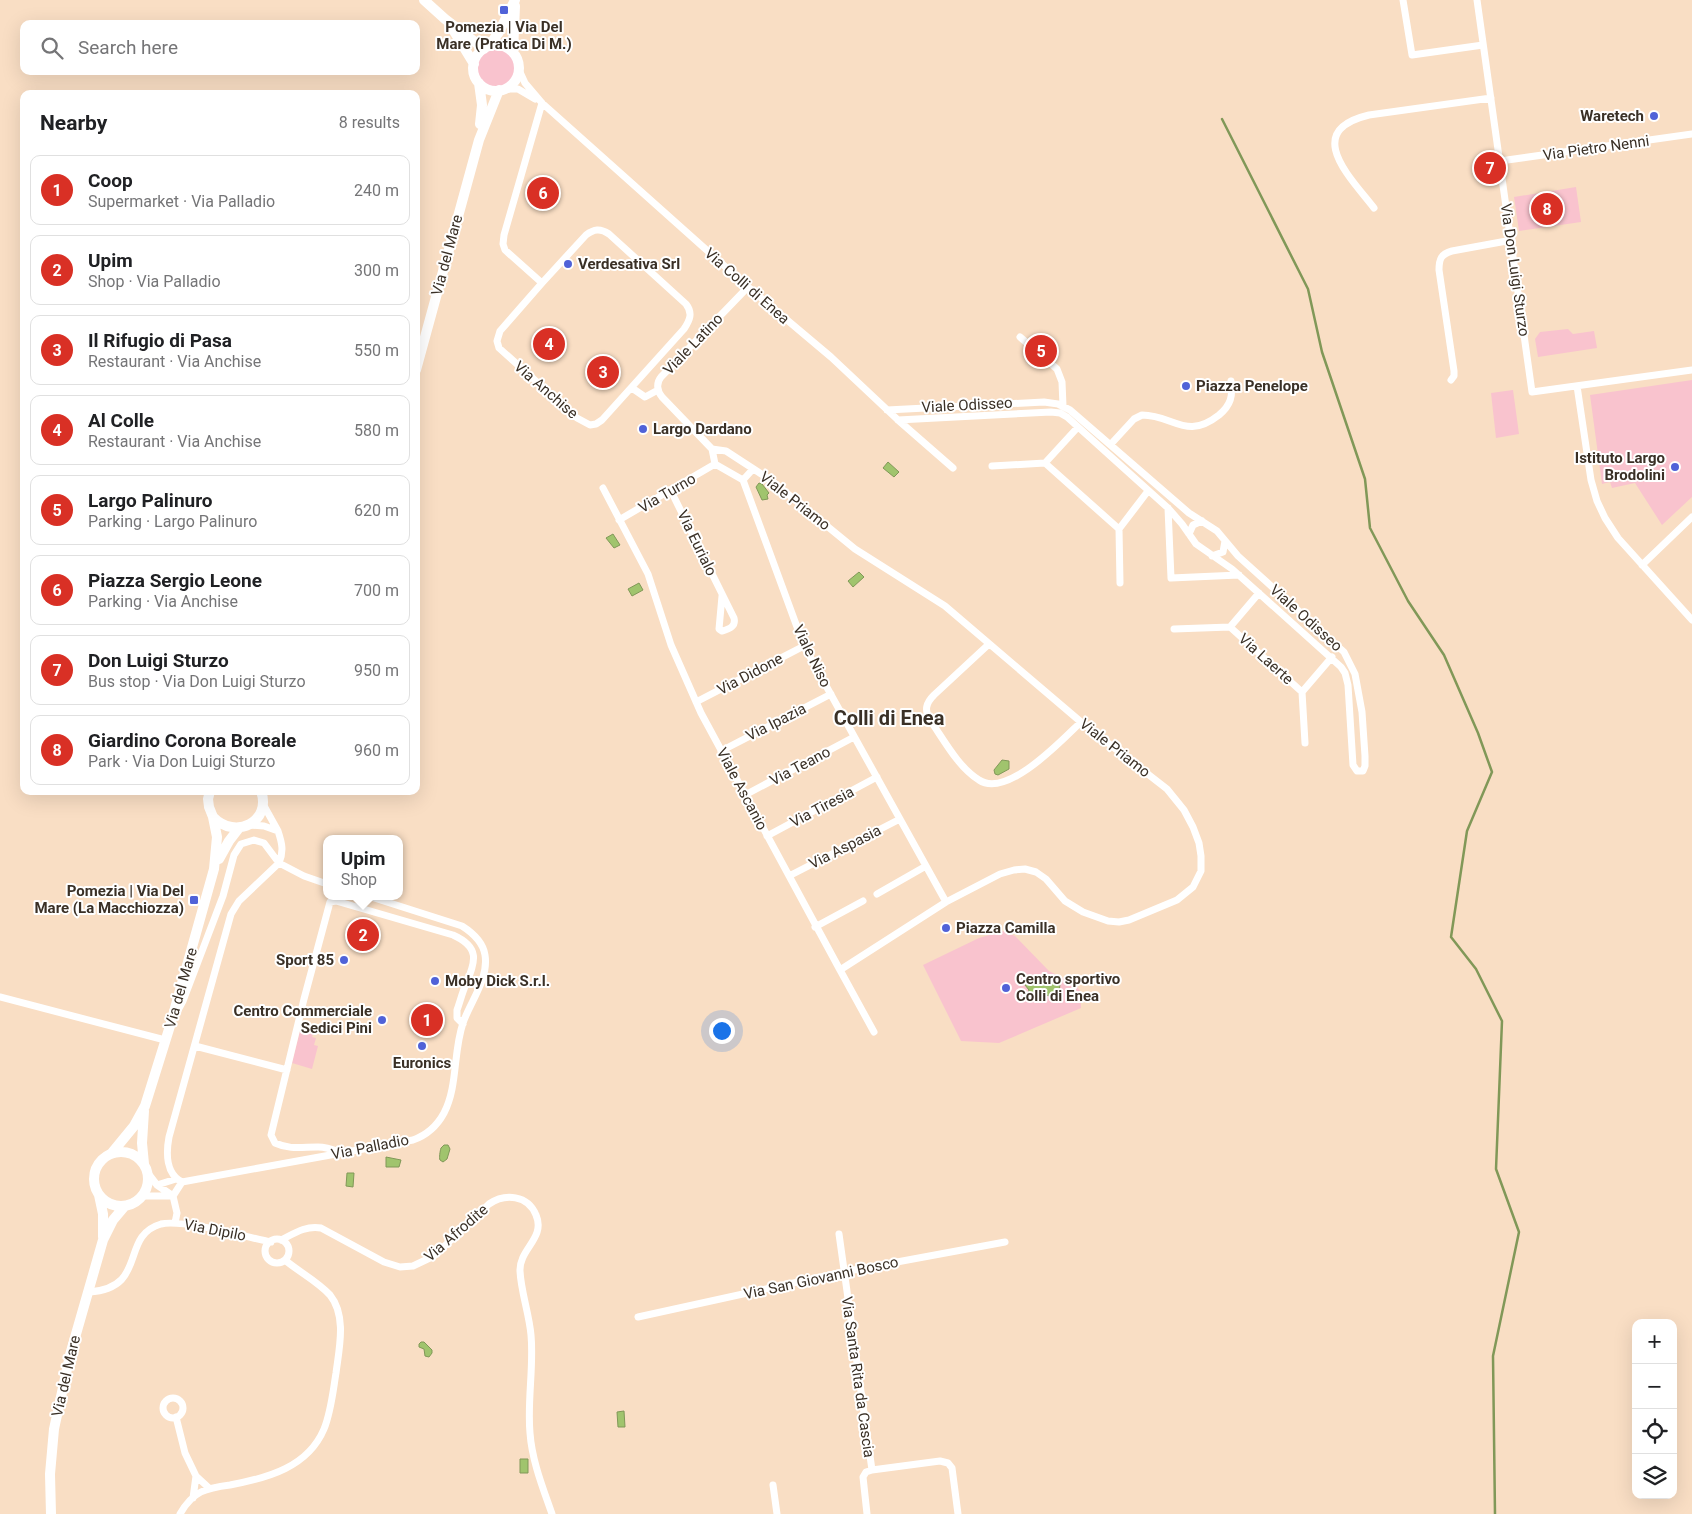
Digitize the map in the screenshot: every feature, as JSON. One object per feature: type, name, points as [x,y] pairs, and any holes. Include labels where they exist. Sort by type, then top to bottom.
[{"type":"main road","points":[[424,0],[445,19],[486,47],[499,45],[512,52]]},
{"type":"main road","points":[[445,19],[461,41],[474,64],[479,83],[490,90],[502,90],[514,81],[519,70],[512,52],[516,0]]},
{"type":"main road","points":[[474,64],[476,58],[499,32],[516,0]]},
{"type":"main road","name":"Via del Mare","points":[[479,83],[482,106],[479,140]]},
{"type":"main road","name":"Via del Mare","points":[[420,355],[479,140],[502,90]]},
{"type":"main road","name":"Via del Mare","points":[[111,1154],[134,1126],[145,1106],[170,1026],[214,869],[217,842],[213,816],[209,807],[209,795]]},
{"type":"main road","points":[[262,795],[263,803]]},
{"type":"main road","name":"Via del Mare","points":[[214,869],[228,841],[244,827],[256,820],[261,812],[263,803]]},
{"type":"main road","points":[[213,816],[224,826],[244,827]]},
{"type":"main road","name":"Via del Mare","points":[[145,1106],[142,1143],[146,1169]]},
{"type":"main road","points":[[120,1152],[130,1154],[138,1158],[146,1169],[147,1189],[137,1201],[124,1207],[110,1204],[99,1195],[94,1180],[95,1172],[104,1158],[111,1154],[120,1152]]},
{"type":"main road","name":"Via del Mare","points":[[99,1195],[103,1219],[103,1240]]},
{"type":"main road","name":"Via del Mare","points":[[51,1514],[50,1474],[53,1434],[70,1354],[103,1240],[113,1220],[124,1207]]},
{"type":"street","points":[[1403,0],[1412,55],[1483,45]]},
{"type":"street","name":"Via Don Luigi Sturzo","points":[[1477,0],[1532,392],[1578,386]]},
{"type":"street","name":"Via Colli di Enea","points":[[519,70],[524,83],[542,103],[748,287],[831,357],[898,420],[954,468]]},
{"type":"street","name":"Via Colli di Enea","points":[[502,90],[521,91],[542,103]]},
{"type":"street","points":[[1374,208],[1337,158],[1335,140],[1341,128],[1351,121],[1369,115],[1491,98]]},
{"type":"street","points":[[542,103],[503,244],[507,252],[542,283]]},
{"type":"street","name":"Via Pietro Nenni","points":[[1500,161],[1692,134]]},
{"type":"street","name":"Via Anchise","points":[[600,230],[609,234],[687,306],[691,314],[687,325],[632,388],[602,420],[593,425],[587,425],[499,348],[497,341],[500,331],[542,283],[586,235],[592,231],[600,230]]},
{"type":"street","points":[[1450,380],[1454,376],[1454,371],[1439,270],[1440,258],[1445,253],[1452,251],[1512,240]]},
{"type":"street","name":"Viale Latino","points":[[712,449],[662,397],[658,390],[658,383],[660,378],[748,287]]},
{"type":"street","points":[[1020,336],[1057,369],[1062,382],[1063,406]]},
{"type":"street","points":[[1692,370],[1578,386],[1590,474],[1600,510],[1613,532],[1692,620]]},
{"type":"street","points":[[1111,444],[1134,419],[1142,415],[1190,427],[1203,425],[1229,406],[1232,395],[1232,381]]},
{"type":"street","points":[[632,388],[645,397],[658,390]]},
{"type":"street","name":"Viale Odisseo","points":[[887,410],[1044,402],[1063,406],[1111,444],[1190,513],[1217,531],[1238,556],[1338,646],[1353,667],[1357,682],[1364,731],[1364,769],[1360,772],[1353,765],[1347,680],[1343,670],[1332,657],[1239,575],[1196,544],[1168,508],[1067,417],[1056,412],[898,420]]},
{"type":"street","points":[[1012,403],[1014,414]]},
{"type":"street","points":[[992,466],[1045,462],[1078,427]]},
{"type":"street","points":[[712,449],[714,464],[743,480],[753,469]]},
{"type":"street","name":"Viale Priamo","points":[[712,449],[726,451],[780,487],[855,549],[941,603],[1081,722],[1160,783],[1181,806],[1196,832],[1200,848],[1201,867],[1196,884],[1187,893],[1177,900],[1132,919],[1119,922],[1105,921],[1076,908],[1065,901],[1043,876],[1028,869],[1017,869],[1004,873],[946,902]]},
{"type":"street","points":[[1045,462],[1119,529]]},
{"type":"street","name":"Via Turno","points":[[618,520],[714,464]]},
{"type":"street","name":"Viale Niso","points":[[743,480],[804,646],[946,902]]},
{"type":"street","name":"Viale Ascanio","points":[[603,488],[618,520],[648,574],[671,646],[696,702],[815,927],[874,1032]]},
{"type":"street","name":"Via Eurialo","points":[[671,490],[722,596]]},
{"type":"street","points":[[1120,582],[1119,529],[1148,491]]},
{"type":"street","points":[[1168,508],[1171,578],[1239,575]]},
{"type":"street","points":[[1642,565],[1692,517]]},
{"type":"street","points":[[1189,534],[1193,525],[1202,521]]},
{"type":"street","points":[[1212,556],[1222,552],[1226,541]]},
{"type":"street","name":"Via Laerte","points":[[1230,626],[1259,593]]},
{"type":"street","points":[[1277,608],[1286,599]]},
{"type":"street","name":"Via Laerte","points":[[1174,629],[1230,626],[1302,692]]},
{"type":"street","points":[[989,644],[931,698],[926,708],[930,720],[959,760],[978,780],[994,784],[1019,774],[1035,764],[1081,722]]},
{"type":"street","name":"Via Didone","points":[[696,702],[804,646]]},
{"type":"street","name":"Via Laerte","points":[[1305,743],[1302,692],[1332,657]]},
{"type":"street","name":"Via Ipazia","points":[[721,751],[830,694]]},
{"type":"street","name":"Via Teano","points":[[745,795],[854,737]]},
{"type":"street","name":"Via Tiresia","points":[[767,836],[877,778]]},
{"type":"street","points":[[172,1196],[179,1181],[168,1158],[168,1141],[233,910],[241,899],[279,863],[282,855],[278,832],[263,803]]},
{"type":"street","name":"Via Aspasia","points":[[789,876],[900,819]]},
{"type":"street","points":[[244,827],[264,826],[278,832]]},
{"type":"street","points":[[170,1026],[183,1001],[215,919],[231,862],[238,847],[246,841],[258,841],[266,845],[279,863],[304,876],[323,883]]},
{"type":"street","points":[[877,894],[926,866]]},
{"type":"street","name":"Via Palladio","points":[[158,1184],[413,1140],[434,1127],[443,1115],[449,1101],[457,1047],[463,1024],[486,969],[485,955],[472,932],[457,924],[381,900]]},
{"type":"street","points":[[342,1153],[321,1147],[291,1148],[273,1141],[271,1135],[329,904],[332,901],[336,901],[453,935],[465,942],[472,953],[474,964],[457,1010],[457,1018],[463,1024]]},
{"type":"street","points":[[815,927],[863,901]]},
{"type":"street","points":[[840,970],[946,902]]},
{"type":"street","points":[[0,997],[165,1040]]},
{"type":"street","points":[[195,1046],[287,1070]]},
{"type":"street","points":[[146,1169],[158,1184],[172,1196],[177,1213],[175,1223]]},
{"type":"street","points":[[142,1196],[172,1196]]},
{"type":"street","name":"Via Afrodite","points":[[280,1240],[304,1229],[318,1227],[333,1233],[384,1262],[400,1267],[409,1267],[421,1264],[434,1256],[489,1204],[496,1200],[504,1197],[516,1198],[530,1204],[537,1217],[538,1231],[524,1256],[520,1270],[531,1334],[530,1433],[534,1457],[552,1514]]},
{"type":"street","name":"Via Dipilo","points":[[89,1292],[107,1290],[117,1284],[127,1273],[136,1247],[146,1233],[157,1226],[175,1223],[269,1243]]},
{"type":"street","name":"Via Santa Rita da Cascia","points":[[839,1234],[872,1470],[866,1472],[863,1477],[867,1514]]},
{"type":"street","points":[[280,1240],[288,1248],[288,1256],[285,1260],[278,1263],[271,1261],[266,1256],[266,1248],[269,1243],[280,1240]]},
{"type":"street","name":"Via San Giovanni Bosco","points":[[638,1317],[843,1272],[1005,1242]]},
{"type":"street","points":[[180,1514],[201,1491],[259,1478],[291,1466],[313,1447],[325,1426],[338,1357],[340,1329],[338,1310],[328,1293],[285,1260]]},
{"type":"street","points":[[176,1417],[185,1453],[196,1476],[209,1488]]},
{"type":"street","points":[[872,1470],[940,1461],[948,1462],[952,1468],[958,1514]]},
{"type":"street","points":[[192,1499],[195,1491],[196,1476]]},
{"type":"street","points":[[773,1485],[777,1514]]},
{"type":"shaded area","points":[[496,49],[509,55],[515,68],[509,81],[496,87],[483,81],[477,68],[483,55]]},
{"type":"shaded area","points":[[1576,187],[1581,222],[1519,231],[1514,197]]},
{"type":"shaded area","points":[[1568,329],[1573,334],[1594,331],[1597,348],[1538,357],[1535,339],[1540,332]]},
{"type":"shaded area","points":[[1692,380],[1692,497],[1662,525],[1635,483],[1612,488],[1610,482],[1602,484],[1590,395]]},
{"type":"shaded area","points":[[1513,390],[1519,434],[1496,438],[1491,393]]},
{"type":"shaded area","points":[[888,462],[899,472],[894,477],[883,468]]},
{"type":"shaded area","points":[[759,483],[769,493],[767,495],[768,499],[762,500],[756,487]]},
{"type":"shaded area","points":[[613,534],[620,545],[614,548],[606,538]]},
{"type":"shaded area","points":[[859,572],[864,577],[853,587],[848,581]]},
{"type":"shaded area","points":[[639,583],[643,590],[632,596],[628,589]]},
{"type":"shaded area","points":[[1002,760],[1009,761],[1009,769],[998,775],[995,774],[994,770]]},
{"type":"shaded area","name":"Centro sportivo Colli di Enea","points":[[1003,931],[1015,936],[1049,971],[1075,984],[1080,991],[1081,1008],[999,1043],[961,1041],[923,965],[979,938]]},
{"type":"shaded area","points":[[1030,978],[1060,982],[1059,997],[1028,993],[1029,990],[1025,985],[1030,981]]},
{"type":"shaded area","points":[[304,1029],[314,1032],[312,1037],[316,1038],[314,1045],[318,1046],[312,1069],[292,1063],[300,1031]]},
{"type":"shaded area","points":[[444,1145],[448,1145],[450,1149],[447,1159],[443,1162],[440,1160],[440,1156],[441,1148]]},
{"type":"shaded area","points":[[386,1157],[401,1160],[399,1167],[386,1167]]},
{"type":"shaded area","points":[[347,1173],[354,1173],[353,1187],[346,1186]]},
{"type":"shaded area","points":[[421,1342],[424,1342],[432,1350],[429,1357],[425,1356],[424,1349],[419,1347]]},
{"type":"shaded area","points":[[624,1411],[625,1427],[618,1427],[617,1412]]},
{"type":"shaded area","points":[[520,1459],[528,1459],[528,1473],[520,1473]]},
{"type":"waterway","points":[[1222,119],[1308,289],[1322,352],[1365,479],[1370,528],[1408,601],[1444,655],[1478,733],[1492,772],[1467,831],[1451,937],[1476,969],[1502,1021],[1496,1169],[1519,1232],[1493,1356],[1495,1514]]},
{"type":"place","name":"Pomezia | Via Del Mare (Pratica Di M.)","points":[[504,10]]},
{"type":"place","name":"Waretech","points":[[1654,116]]},
{"type":"place","name":"Don Luigi Sturzo","points":[[1490,168]]},
{"type":"place","name":"Piazza Sergio Leone","points":[[543,193]]},
{"type":"place","name":"Giardino Corona Boreale","points":[[1547,209]]},
{"type":"place","name":"Verdesativa Srl","points":[[568,264]]},
{"type":"place","name":"Al Colle","points":[[549,344]]},
{"type":"place","name":"Largo Palinuro","points":[[1041,351]]},
{"type":"place","name":"Il Rifugio di Pasa","points":[[603,372]]},
{"type":"place","name":"Piazza Penelope","points":[[1186,386]]},
{"type":"place","name":"Largo Dardano","points":[[643,429]]},
{"type":"place","name":"Istituto Largo Brodolini","points":[[1675,467]]},
{"type":"place","name":"Pomezia | Via Del Mare (La Macchiozza)","points":[[194,900]]},
{"type":"place","name":"Piazza Camilla","points":[[946,928]]},
{"type":"place","name":"Upim","points":[[363,935]]},
{"type":"place","name":"Sport 85","points":[[344,960]]},
{"type":"place","name":"Moby Dick S.r.l.","points":[[435,981]]},
{"type":"place","name":"Centro sportivo Colli di Enea","points":[[1006,988]]},
{"type":"place","name":"Centro Commerciale Sedici Pini","points":[[382,1020]]},
{"type":"place","name":"Coop","points":[[427,1020]]},
{"type":"place","name":"Euronics","points":[[422,1046]]},
{"type":"district","name":"Colli di Enea","points":[[889,718]]}]
